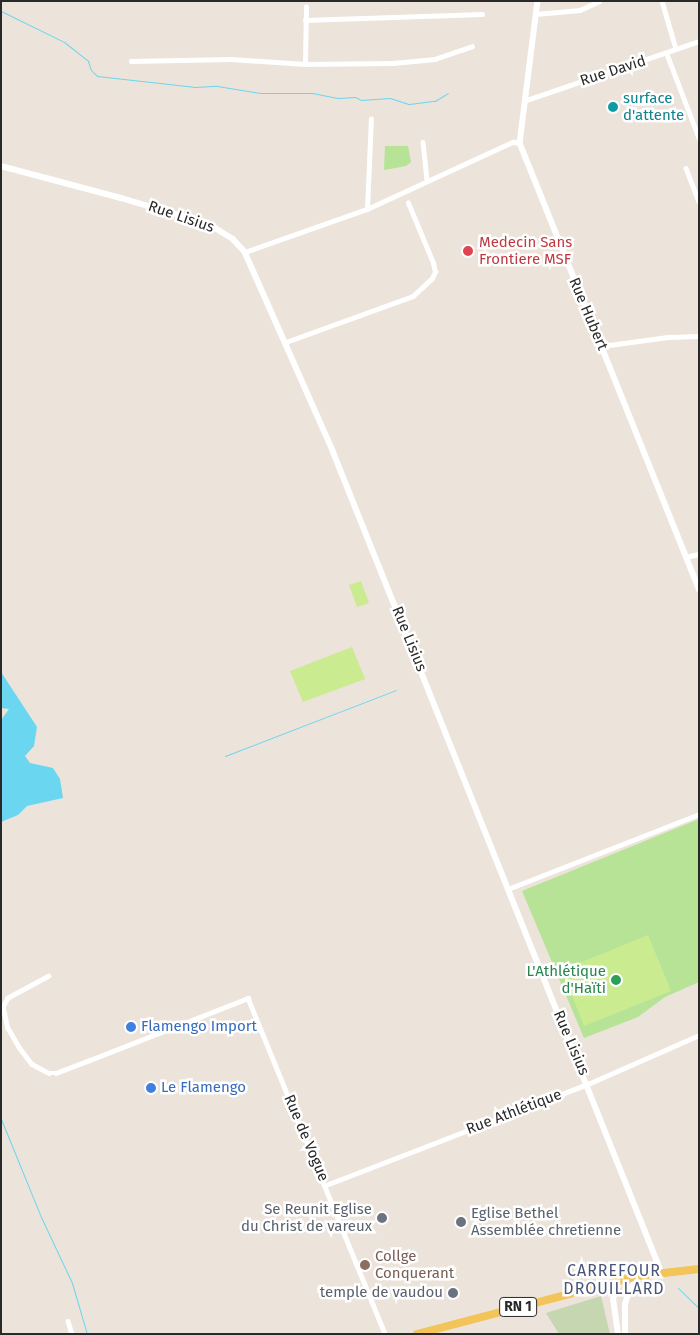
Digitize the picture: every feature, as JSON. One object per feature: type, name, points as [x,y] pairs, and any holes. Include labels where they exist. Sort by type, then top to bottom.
[{"type":"main road","name":"RN 1","points":[[417,1334],[638,1276],[699,1269]]},
{"type":"main road","points":[[626,1334],[626,1304],[629,1292],[638,1276]]},
{"type":"main road","points":[[618,1334],[613,1299],[619,1282]]},
{"type":"street","points":[[248,251],[367,209],[514,142],[520,143],[527,100],[538,1]]},
{"type":"street","points":[[536,14],[580,10],[599,1]]},
{"type":"street","points":[[662,1],[676,49]]},
{"type":"street","points":[[305,64],[306,7]]},
{"type":"street","points":[[305,20],[482,14]]},
{"type":"street","name":"Rue David","points":[[527,100],[667,54],[699,41]]},
{"type":"street","points":[[131,61],[231,58],[305,64],[393,63],[435,59],[472,46]]},
{"type":"street","points":[[667,54],[699,138]]},
{"type":"street","points":[[367,209],[371,119]]},
{"type":"street","points":[[423,142],[427,181]]},
{"type":"street","name":"Rue Hubert","points":[[520,143],[699,589]]},
{"type":"street","name":"Rue Lisius","points":[[1,166],[209,224],[248,251],[334,451],[663,1272]]},
{"type":"street","points":[[686,168],[699,202]]},
{"type":"street","points":[[286,342],[413,296],[432,278],[435,272],[434,263],[408,203]]},
{"type":"street","points":[[602,346],[669,336],[699,336]]},
{"type":"street","points":[[685,557],[699,554]]},
{"type":"street","points":[[508,889],[699,814]]},
{"type":"street","name":"Rue de Vogue","points":[[49,976],[8,998],[3,1007],[8,1028],[19,1047],[32,1064],[49,1073],[56,1073],[248,998],[326,1185],[385,1334]]},
{"type":"street","name":"Rue Athlétique","points":[[326,1185],[588,1084],[699,1035]]},
{"type":"street","points":[[68,1321],[72,1334]]},
{"type":"green space","points":[[385,146],[408,146],[411,162],[406,166],[384,170]]},
{"type":"green space","points":[[361,581],[369,603],[357,607],[349,585]]},
{"type":"green space","points":[[352,647],[365,679],[303,702],[290,671]]},
{"type":"green space","points":[[699,819],[699,982],[665,997],[638,1017],[584,1038],[522,891]]},
{"type":"green space","name":"L'Athlétique d'Haïti","points":[[648,935],[671,991],[584,1026],[562,970]]},
{"type":"green space","points":[[601,1296],[610,1334],[559,1334],[546,1313]]},
{"type":"water","points":[[1,672],[37,727],[34,746],[25,756],[30,763],[53,768],[60,779],[63,798],[27,806],[18,815],[1,822],[1,720],[9,709],[1,708]]},
{"type":"waterway","points":[[1,11],[64,42],[88,61],[91,70],[97,76],[195,87],[217,86],[260,93],[312,93],[338,98],[355,97],[361,100],[390,98],[409,104],[435,101],[448,93]]},
{"type":"waterway","points":[[225,756],[396,690]]},
{"type":"waterway","points":[[1,1119],[41,1217],[72,1283],[87,1334]]},
{"type":"waterway","points":[[678,1288],[699,1308]]},
{"type":"place","name":"surface d'attente","points":[[613,107]]},
{"type":"place","name":"Medecin Sans Frontiere MSF","points":[[468,251]]},
{"type":"place","name":"L'Athlétique d'Haïti","points":[[616,980]]},
{"type":"place","name":"Flamengo Import","points":[[131,1027]]},
{"type":"place","name":"Le Flamengo","points":[[151,1088]]},
{"type":"place","name":"Se Reunit Eglise du Christ de vareux","points":[[382,1218]]},
{"type":"place","name":"Eglise Bethel Assemblée chretienne","points":[[461,1222]]},
{"type":"place","name":"Collge Conquerant","points":[[365,1265]]},
{"type":"place","name":"temple de vaudou","points":[[453,1293]]},
{"type":"district","name":"CARREFOUR DROUILLARD","points":[[614,1280]]}]
